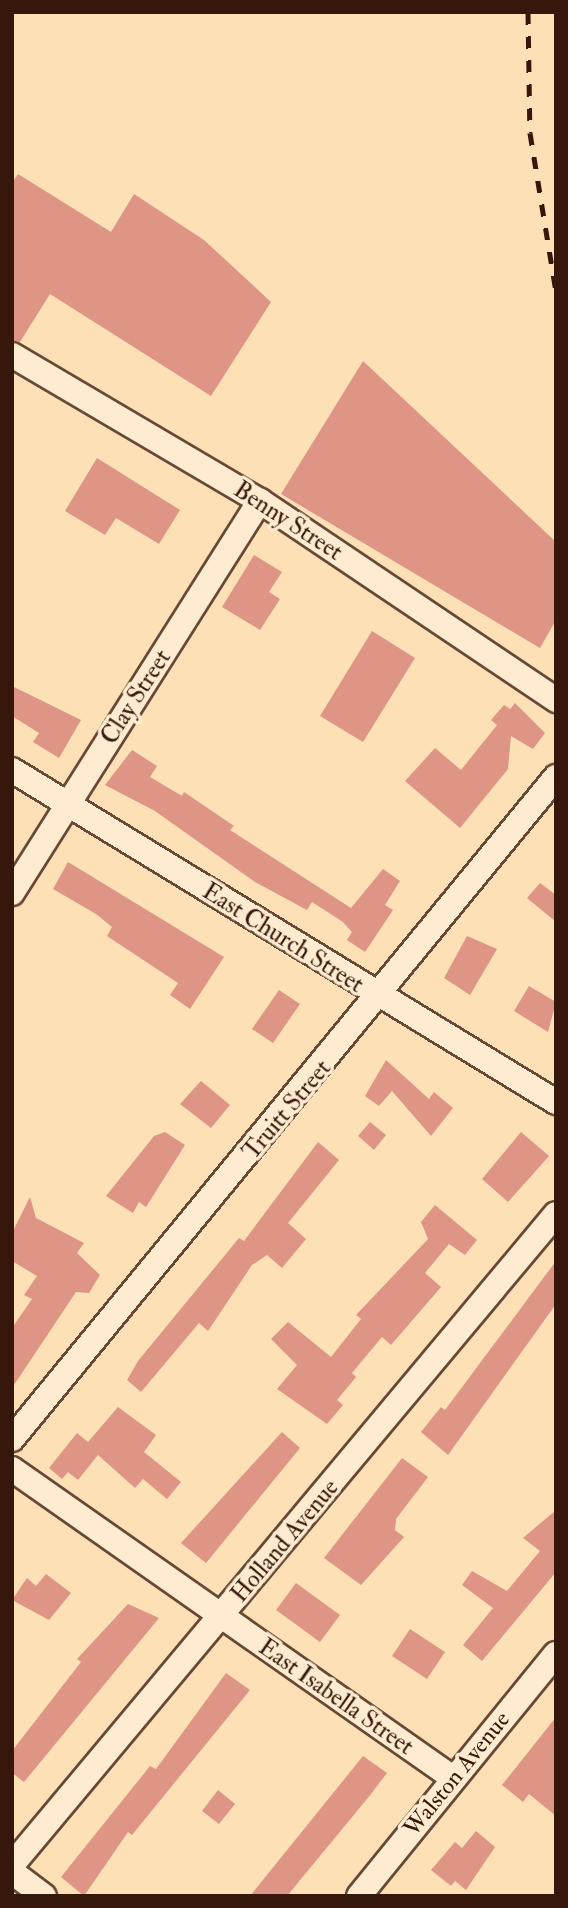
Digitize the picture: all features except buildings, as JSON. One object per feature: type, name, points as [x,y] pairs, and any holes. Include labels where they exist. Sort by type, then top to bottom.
[{"type":"street","name":"Benny Street","points":[[12,355],[260,501],[556,700]]},
{"type":"street","name":"Clay Street","points":[[12,892],[260,501]]},
{"type":"street","name":"East Church Street","points":[[12,770],[381,998],[556,1102]]},
{"type":"street","name":"Truitt Street","points":[[12,1439],[381,998],[556,777]]},
{"type":"street","name":"Holland Avenue","points":[[12,1865],[556,1214]]},
{"type":"street","name":"East Isabella Street","points":[[12,1469],[453,1778]]},
{"type":"street","name":"Walston Avenue","points":[[359,1896],[556,1654]]},
{"type":"street","points":[[12,1872],[44,1896]]},
{"type":"railway","points":[[528,12],[530,133],[556,291]]}]
